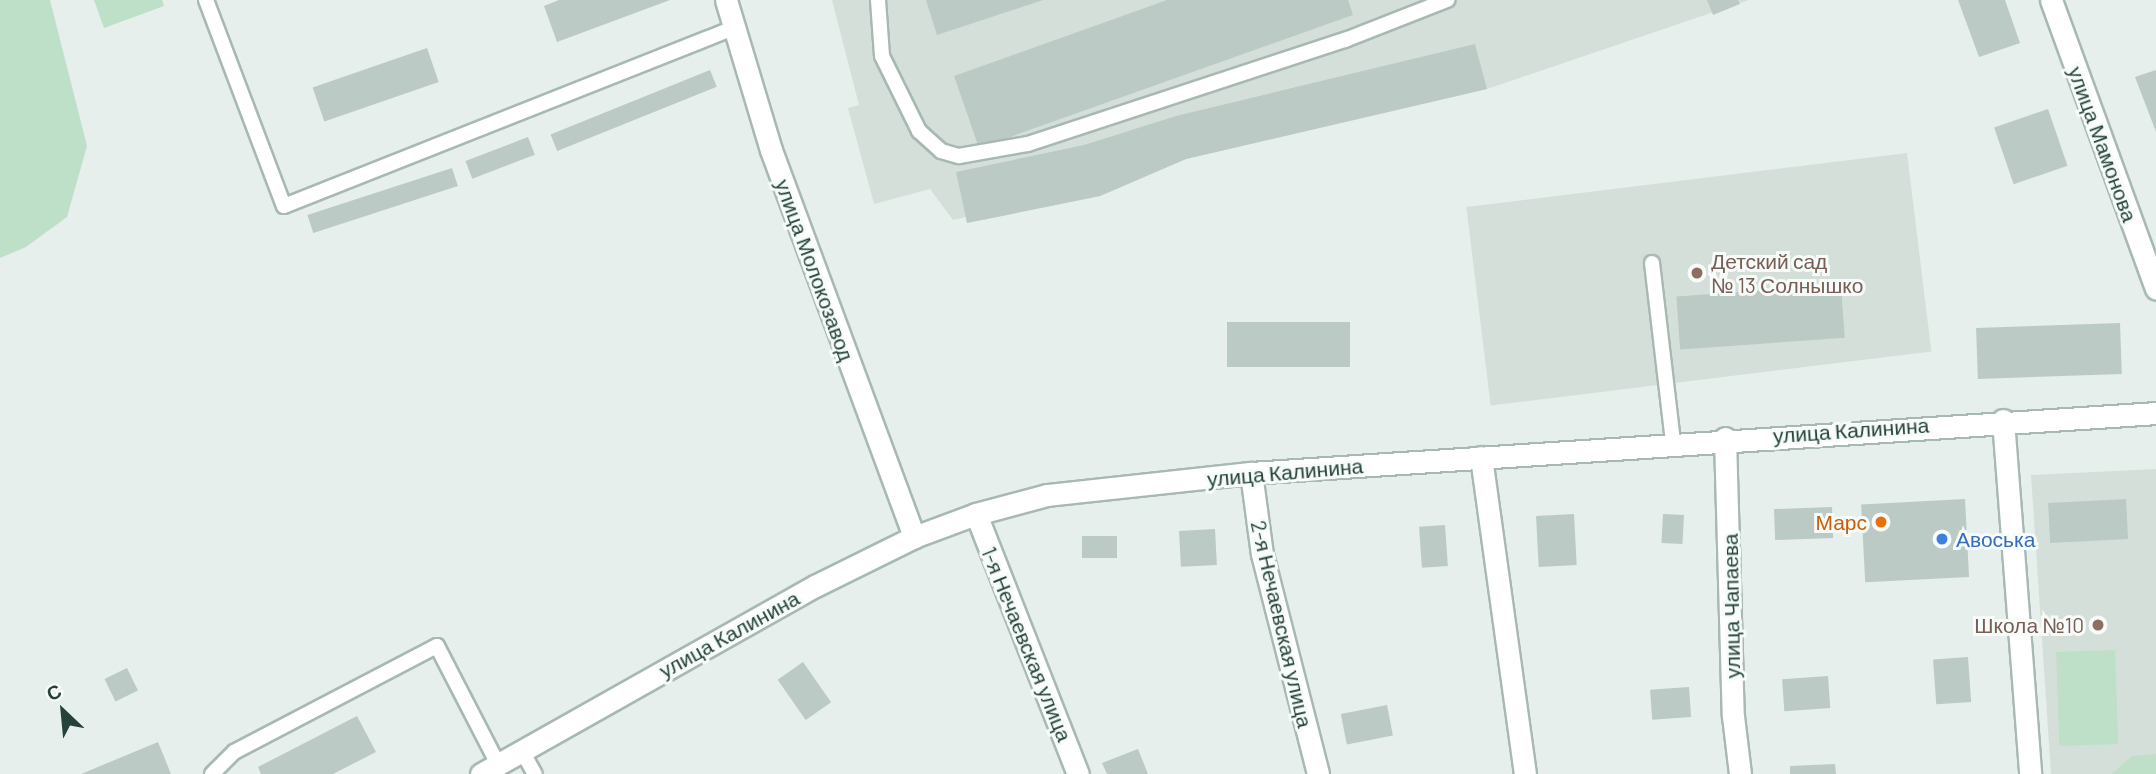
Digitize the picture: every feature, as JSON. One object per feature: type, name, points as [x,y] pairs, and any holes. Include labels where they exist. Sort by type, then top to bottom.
[{"type":"street","name":"улица Молокозавод","points":[[726,0],[732,29],[771,150],[914,537]]},
{"type":"street","name":"улица Мамонова","points":[[2051,0],[2156,288]]},
{"type":"street","name":"улица Калинина","points":[[489,769],[815,586],[914,537],[976,514],[1047,495],[1251,473],[1725,438],[2156,413]]},
{"type":"street","points":[[2003,420],[2030,774]]},
{"type":"street","name":"улица Чапаева","points":[[1725,438],[1733,716],[1740,774]]},
{"type":"street","points":[[1481,457],[1525,774]]},
{"type":"street","name":"2-я Нечаевская улица","points":[[1251,473],[1262,554],[1318,774]]},
{"type":"street","name":"1-я Нечаевская улица","points":[[976,514],[1079,774]]},
{"type":"lane","points":[[206,0],[284,206],[732,29]]},
{"type":"lane","points":[[878,0],[877,29],[882,56],[919,131],[941,151],[959,156],[1028,144],[1345,40],[1447,0]]},
{"type":"lane","points":[[1651,263],[1672,442]]},
{"type":"lane","points":[[212,774],[234,752],[437,646],[489,769]]},
{"type":"lane","points":[[522,751],[535,774]]},
{"type":"shaded area","points":[[832,0],[1749,0],[1487,89],[1186,159],[1100,196],[967,223],[966,217],[953,220],[930,189],[874,204],[848,108],[859,105]]},
{"type":"shaded area","name":"Детский сад № 13 Солнышко","points":[[1907,153],[1931,352],[1491,406],[1466,207]]},
{"type":"shaded area","name":"Школа №10","points":[[2156,469],[2156,774],[2051,774],[2031,475]]},
{"type":"green space","points":[[0,0],[50,0],[87,146],[67,217],[26,247],[0,258]]},
{"type":"green space","points":[[94,0],[162,0],[164,6],[104,28]]},
{"type":"green space","points":[[2115,650],[2118,744],[2059,746],[2056,652]]},
{"type":"green space","points":[[2156,754],[2156,774],[2111,774],[2132,756]]},
{"type":"building","points":[[559,0],[670,0],[557,42],[544,6]]},
{"type":"building","points":[[926,0],[1043,0],[937,35]]},
{"type":"building","points":[[1167,0],[1348,0],[1353,15],[979,148],[954,76]]},
{"type":"building","points":[[1707,0],[1738,0],[1740,4],[1713,15]]},
{"type":"building","points":[[1958,0],[2005,0],[2020,43],[1979,57]]},
{"type":"building","points":[[1475,44],[1487,89],[1186,159],[1100,196],[967,223],[956,172],[1084,145],[1176,116]]},
{"type":"building","points":[[427,48],[439,82],[324,121],[313,87]]},
{"type":"building","points":[[710,70],[717,87],[557,151],[551,134]]},
{"type":"building","points":[[2156,70],[2156,132],[2135,77]]},
{"type":"building","points":[[2048,109],[2068,166],[2014,184],[1994,128]]},
{"type":"building","points":[[528,137],[535,155],[472,179],[465,161]]},
{"type":"building","points":[[452,168],[458,186],[313,233],[307,215]]},
{"type":"building","points":[[1841,285],[1845,338],[1680,349],[1676,297]]},
{"type":"building","points":[[1227,322],[1350,322],[1350,367],[1227,367]]},
{"type":"building","points":[[2120,323],[2122,374],[1978,379],[1976,328]]},
{"type":"building","points":[[1965,499],[1969,577],[1865,582],[1861,504]]},
{"type":"building","points":[[2126,499],[2128,539],[2050,543],[2048,503]]},
{"type":"building","points":[[1832,507],[1833,538],[1775,540],[1774,509]]},
{"type":"building","points":[[1574,514],[1577,565],[1539,567],[1536,516]]},
{"type":"building","points":[[1663,514],[1684,515],[1682,544],[1661,543]]},
{"type":"building","points":[[1445,525],[1448,566],[1422,568],[1419,527]]},
{"type":"building","points":[[1215,529],[1217,565],[1181,567],[1179,531]]},
{"type":"building","points":[[1082,536],[1117,536],[1117,558],[1082,558]]},
{"type":"building","points":[[1968,657],[1971,702],[1936,704],[1933,659]]},
{"type":"building","points":[[803,662],[831,702],[806,720],[778,680]]},
{"type":"building","points":[[127,668],[138,690],[115,701],[105,679]]},
{"type":"building","points":[[1828,676],[1830,708],[1784,711],[1782,679]]},
{"type":"building","points":[[1689,687],[1691,717],[1652,720],[1650,690]]},
{"type":"building","points":[[1387,705],[1393,735],[1347,744],[1341,714]]},
{"type":"building","points":[[357,716],[376,752],[333,774],[261,774],[258,767]]},
{"type":"building","points":[[158,742],[171,774],[81,774]]},
{"type":"building","points":[[1138,749],[1148,774],[1107,774],[1102,763]]},
{"type":"building","points":[[1835,764],[1836,774],[1790,774],[1790,766]]},
{"type":"place","name":"Детский сад № 13 Солнышко","points":[[1697,273]]},
{"type":"place","name":"Марс","points":[[1881,522]]},
{"type":"place","name":"Авоська","points":[[1942,539]]},
{"type":"place","name":"Школа №10","points":[[2098,625]]}]
